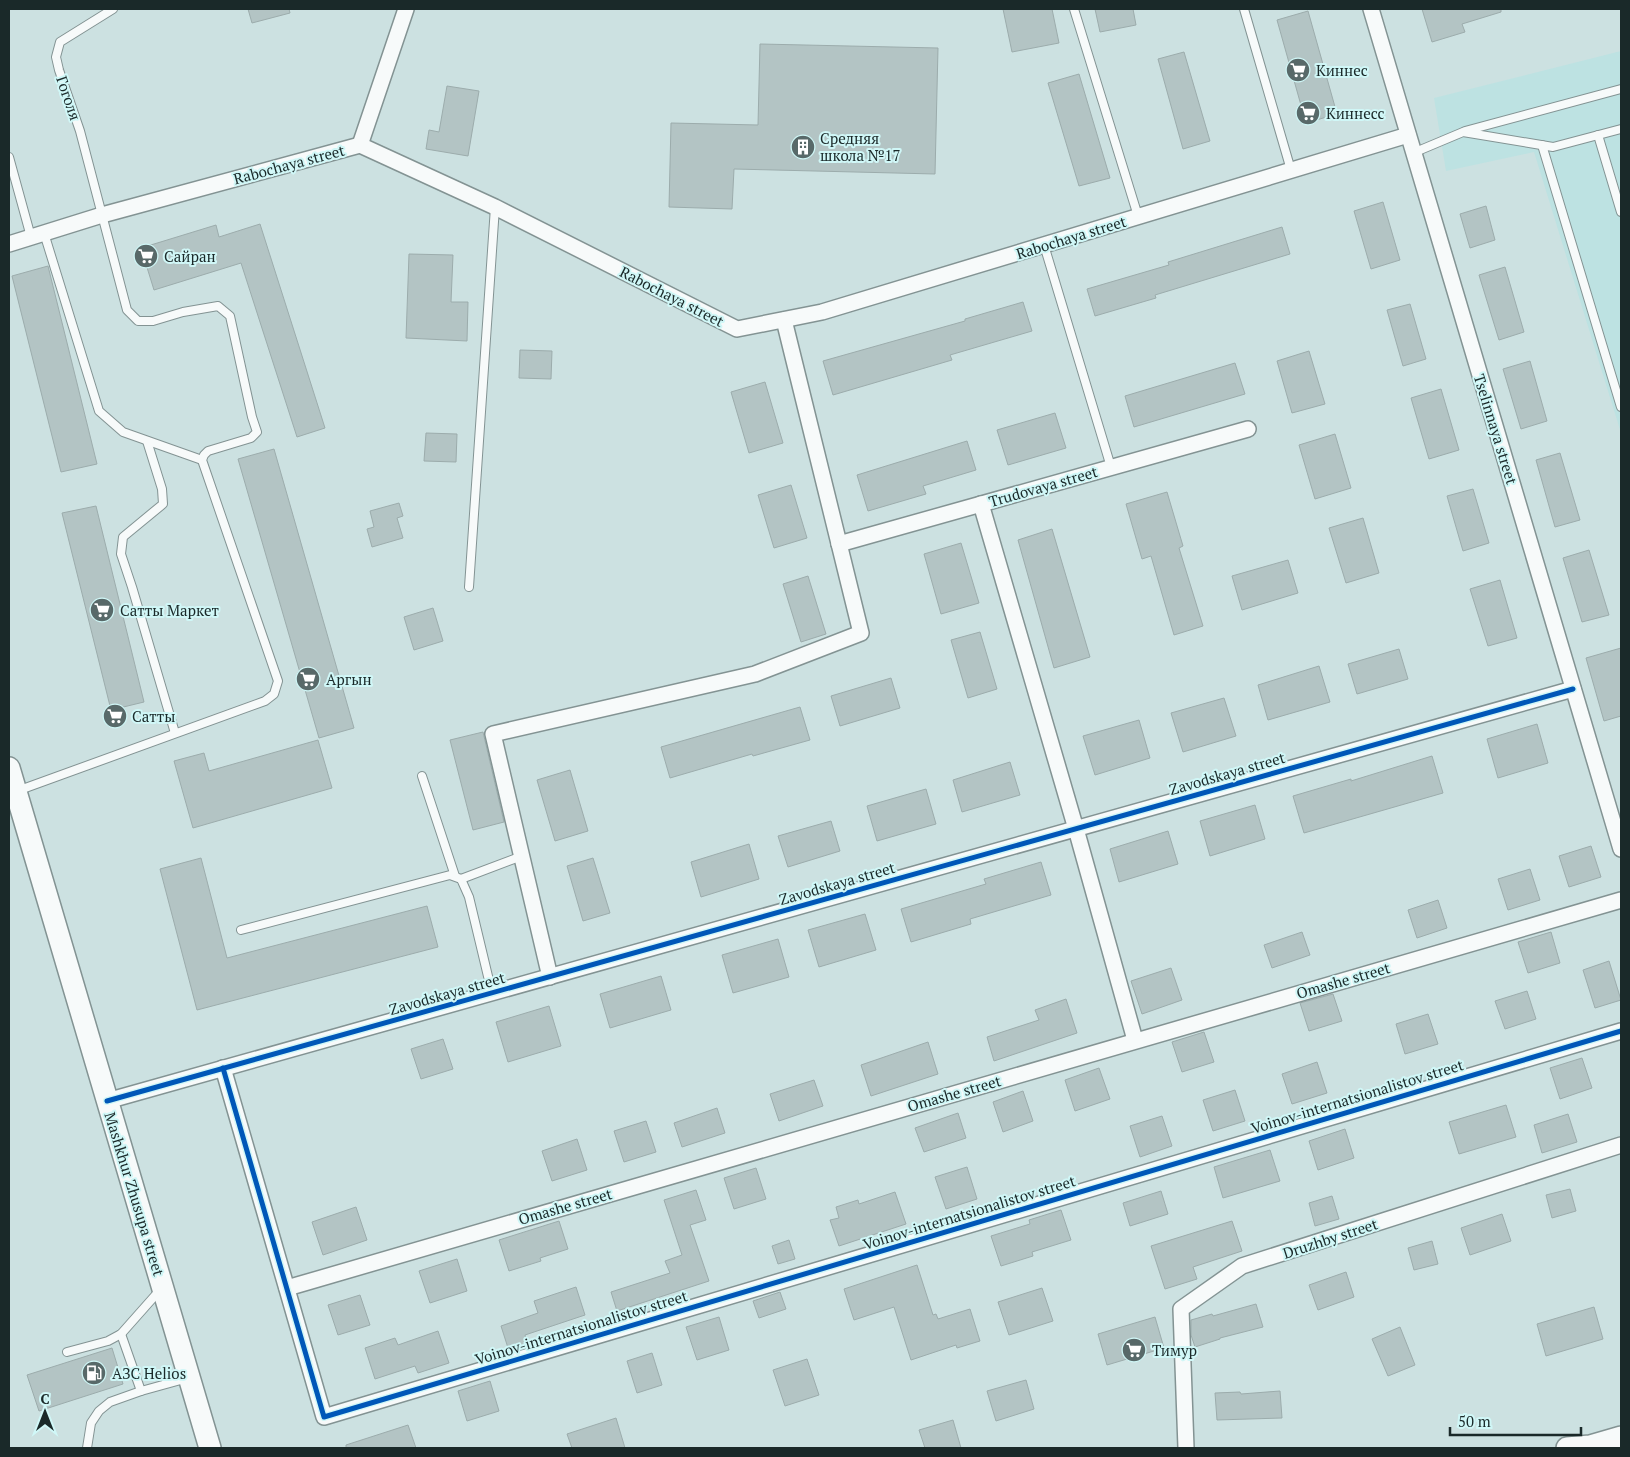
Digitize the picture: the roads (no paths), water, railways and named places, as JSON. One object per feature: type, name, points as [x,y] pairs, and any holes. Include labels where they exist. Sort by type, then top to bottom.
[{"type":"main road","name":"Mashkhur Zhusupa street","points":[[9,768],[210,1448]]},
{"type":"main road","points":[[1567,1448],[1590,1446],[1621,1437]]},
{"type":"street","points":[[360,145],[406,9]]},
{"type":"street","name":"Tselinnaya street","points":[[1371,9],[1621,849]]},
{"type":"street","name":"Rabochaya street","points":[[9,244],[102,215],[360,145],[495,207],[737,329],[822,312],[1408,135]]},
{"type":"street","points":[[550,976],[493,734],[756,674],[861,634],[784,320]]},
{"type":"street","name":"Trudovaya street","points":[[839,544],[1248,429]]},
{"type":"street","points":[[981,504],[1076,829],[1135,1040]]},
{"type":"street","name":"Zavodskaya street","points":[[108,1101],[1573,689]]},
{"type":"street","name":"Omashe street","points":[[287,1288],[1621,900]]},
{"type":"street","name":"Voinov-internatsionalistov street","points":[[287,1288],[324,1417],[1621,1031]]},
{"type":"street","points":[[223,1068],[287,1288]]},
{"type":"street","name":"Druzhby street","points":[[1186,1448],[1181,1309],[1242,1266],[1621,1145]]},
{"type":"lane","name":"Гоголя","points":[[114,9],[60,42],[56,57],[80,131],[127,310],[138,321],[153,321],[183,312],[218,306],[230,316],[252,417],[258,432],[251,438],[208,451],[202,460]]},
{"type":"lane","points":[[1074,9],[1138,216]]},
{"type":"lane","points":[[1244,9],[1291,170]]},
{"type":"lane","points":[[1413,154],[1463,132],[1621,88]]},
{"type":"lane","points":[[1463,132],[1553,147],[1621,129]]},
{"type":"lane","points":[[1598,135],[1621,212]]},
{"type":"lane","points":[[1542,145],[1621,407]]},
{"type":"lane","points":[[9,157],[99,411],[123,432],[202,460],[278,681],[274,694],[265,700],[16,792]]},
{"type":"lane","points":[[469,587],[495,207]]},
{"type":"lane","points":[[1044,245],[1111,467]]},
{"type":"lane","points":[[147,441],[162,489],[163,504],[123,537],[120,554],[132,587],[175,733]]},
{"type":"lane","points":[[422,776],[458,877],[469,897],[492,993]]},
{"type":"lane","points":[[241,930],[450,875],[458,877],[522,856]]},
{"type":"lane","points":[[67,1352],[108,1341],[122,1334],[162,1286]]},
{"type":"lane","points":[[122,1334],[141,1391]]},
{"type":"lane","points":[[87,1448],[91,1423],[99,1411],[110,1402],[189,1377]]},
{"type":"place","name":"Киннес","points":[[1298,70]]},
{"type":"place","name":"Киннесс","points":[[1308,113]]},
{"type":"place","name":"Средняя школа №17","points":[[803,147]]},
{"type":"place","name":"Сайран","points":[[146,256]]},
{"type":"place","name":"Сатты Маркет","points":[[102,610]]},
{"type":"place","name":"Аргын","points":[[308,679]]},
{"type":"place","name":"Сатты","points":[[115,716]]},
{"type":"place","name":"Тимур","points":[[1134,1350]]},
{"type":"place","name":"АЗС Helios","points":[[94,1373]]}]
